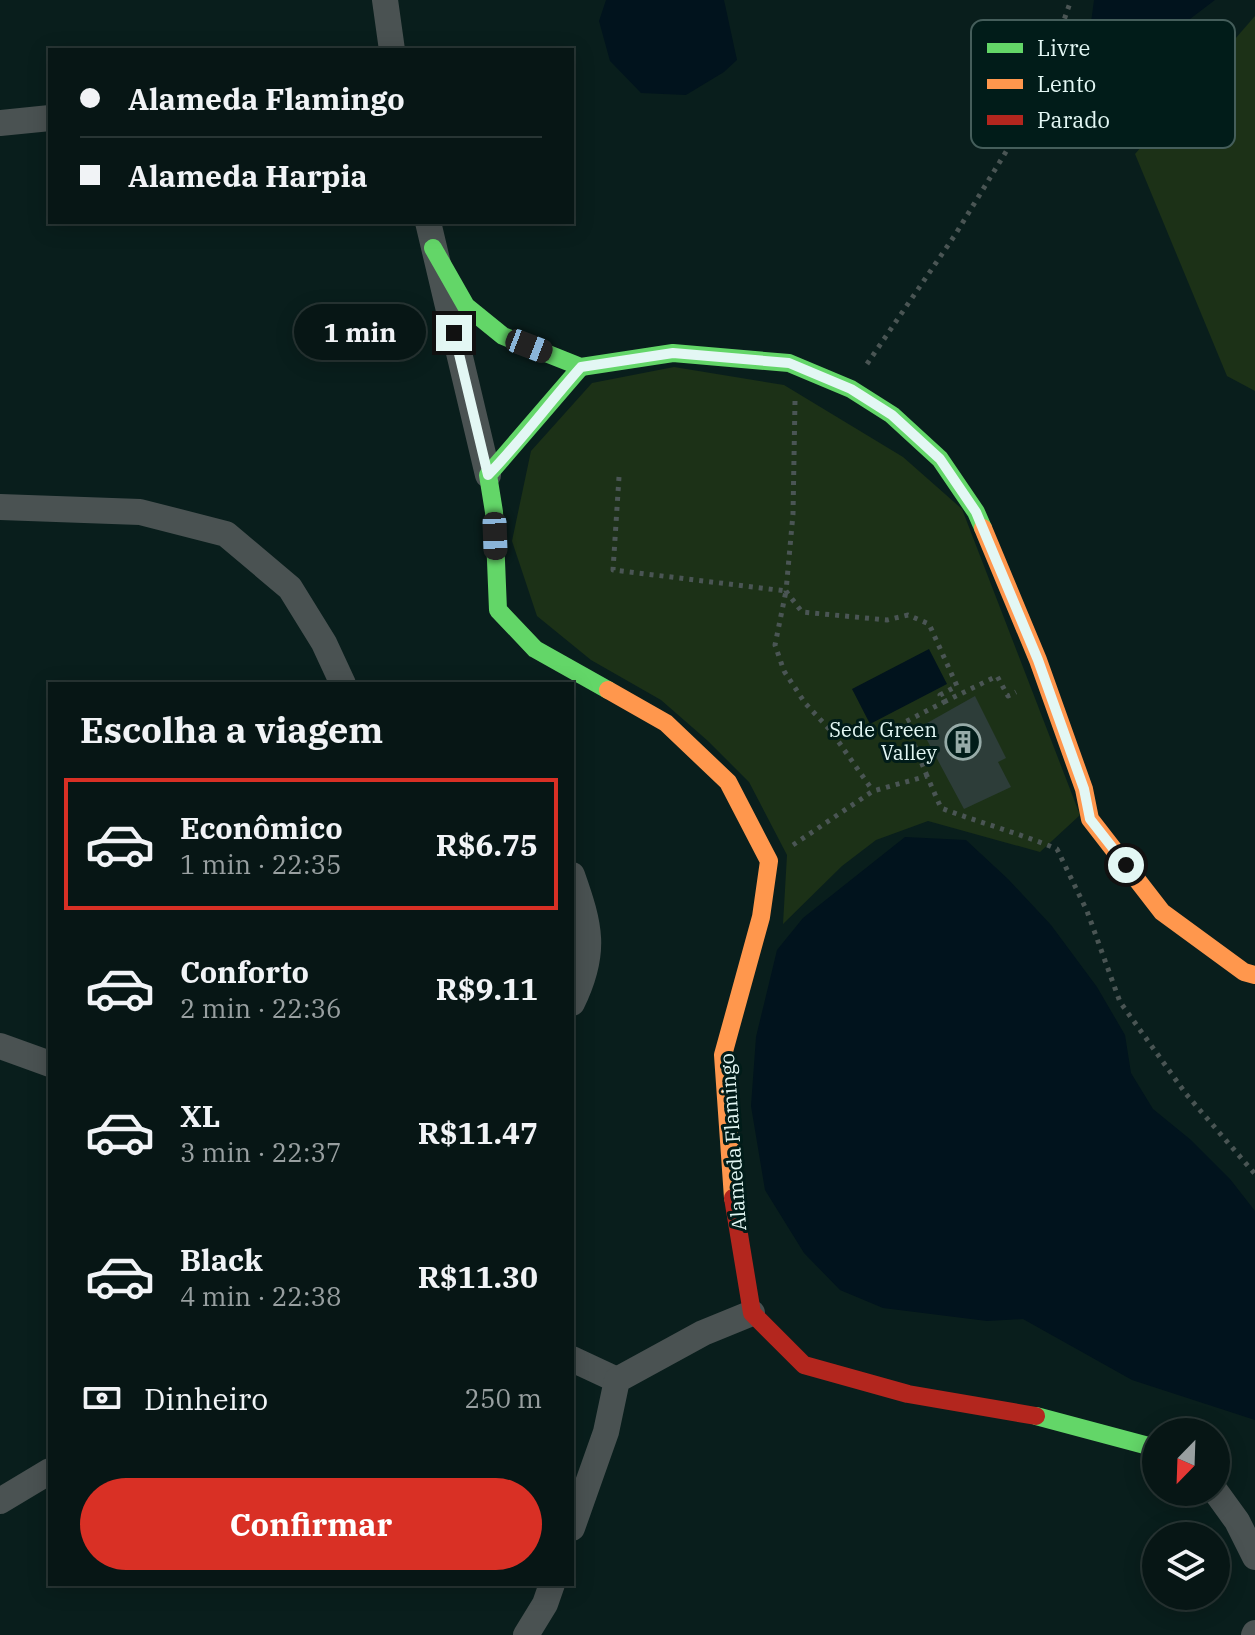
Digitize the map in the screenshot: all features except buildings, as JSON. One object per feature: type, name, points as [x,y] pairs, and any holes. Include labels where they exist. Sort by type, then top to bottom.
[{"type":"street","points":[[385,0],[392,48]]},
{"type":"street","points":[[0,123],[48,118]]},
{"type":"street","points":[[428,224],[488,475],[494,512],[498,610],[535,649],[666,723],[728,782],[769,861]]},
{"type":"street","points":[[433,248],[466,306],[503,336],[581,367],[673,353],[789,363],[851,389],[892,415],[940,459],[976,512],[1044,679],[1084,789],[1090,819],[1162,912],[1244,972],[1255,975]]},
{"type":"street","points":[[488,475],[519,443],[537,416],[581,367]]},
{"type":"street","points":[[0,507],[140,512],[226,534],[290,588],[324,643],[342,682]]},
{"type":"street","name":"Alameda Flamingo","points":[[752,1313],[732,1189],[723,1055],[761,917],[769,861]]},
{"type":"street","points":[[574,881],[586,916],[589,948],[581,984],[574,999]]},
{"type":"street","points":[[0,1046],[48,1063]]},
{"type":"street","points":[[574,1522],[606,1432],[617,1380],[703,1333],[752,1313],[804,1365],[908,1394],[1058,1420],[1142,1444]]},
{"type":"street","points":[[574,1360],[617,1380]]},
{"type":"street","points":[[0,1501],[48,1472]]},
{"type":"street","points":[[1226,1506],[1255,1557]]},
{"type":"street","points":[[526,1635],[545,1604],[551,1586]]},
{"type":"path","points":[[1064,20],[1071,0]]},
{"type":"path","points":[[851,389],[955,235],[1008,148]]},
{"type":"path","points":[[789,363],[795,401],[793,514],[786,591],[775,645],[784,671],[805,703],[831,731],[873,791]]},
{"type":"path","points":[[619,477],[613,570],[786,591],[802,612],[887,620],[908,615],[929,624],[957,686],[940,695],[944,702]]},
{"type":"path","points":[[1044,679],[1008,696],[997,676],[905,722],[927,776],[941,808],[1012,830],[1057,849],[1087,911],[1120,1002],[1186,1094],[1255,1174]]},
{"type":"path","points":[[769,861],[873,791],[927,776]]},
{"type":"green space","points":[[1255,16],[1255,391],[1227,376],[1135,154],[1140,148],[1235,148],[1235,39]]},
{"type":"green space","points":[[674,367],[784,385],[903,457],[962,509],[1080,815],[1040,852],[928,821],[876,840],[842,866],[783,924],[787,855],[749,782],[661,700],[591,660],[537,616],[512,541],[531,451],[592,383]]},
{"type":"water","points":[[606,0],[724,0],[737,60],[724,72],[686,95],[641,93],[610,61],[599,21]]},
{"type":"water","points":[[1094,0],[1215,0],[1190,20],[1091,20]]},
{"type":"water","points":[[929,649],[947,684],[870,724],[852,689]]},
{"type":"water","points":[[905,837],[966,840],[1008,879],[1051,925],[1097,987],[1125,1035],[1131,1073],[1153,1109],[1191,1140],[1230,1179],[1255,1211],[1255,1420],[1132,1380],[1023,1319],[987,1321],[883,1308],[840,1290],[804,1253],[765,1190],[751,1106],[756,1037],[777,950],[803,918]]},
{"type":"traffic: fast","points":[[433,248],[466,306],[503,336],[581,367],[673,353],[789,363],[851,389],[892,415],[940,459],[976,512],[983,528]]},
{"type":"traffic: fast","points":[[581,367],[488,475],[494,512],[498,610],[535,649],[608,690]]},
{"type":"traffic: fast","points":[[1036,1416],[1142,1444]]},
{"type":"traffic: slow","points":[[983,528],[1038,660],[1084,789],[1090,819],[1162,912],[1244,972],[1255,975]]},
{"type":"traffic: slow","points":[[608,690],[666,723],[728,782],[769,861],[761,917],[723,1055],[733,1198]]},
{"type":"traffic: jam","points":[[733,1198],[752,1313],[804,1365],[908,1394],[1036,1416]]},
{"type":"place","name":"Sede Green Valley","points":[[963,742]]},
{"type":"route","points":[[454,333],[488,475],[519,443],[537,416],[581,367],[673,353],[789,363],[851,389],[892,415],[940,459],[976,512],[1038,660],[1084,789],[1090,819],[1126,865]]}]
